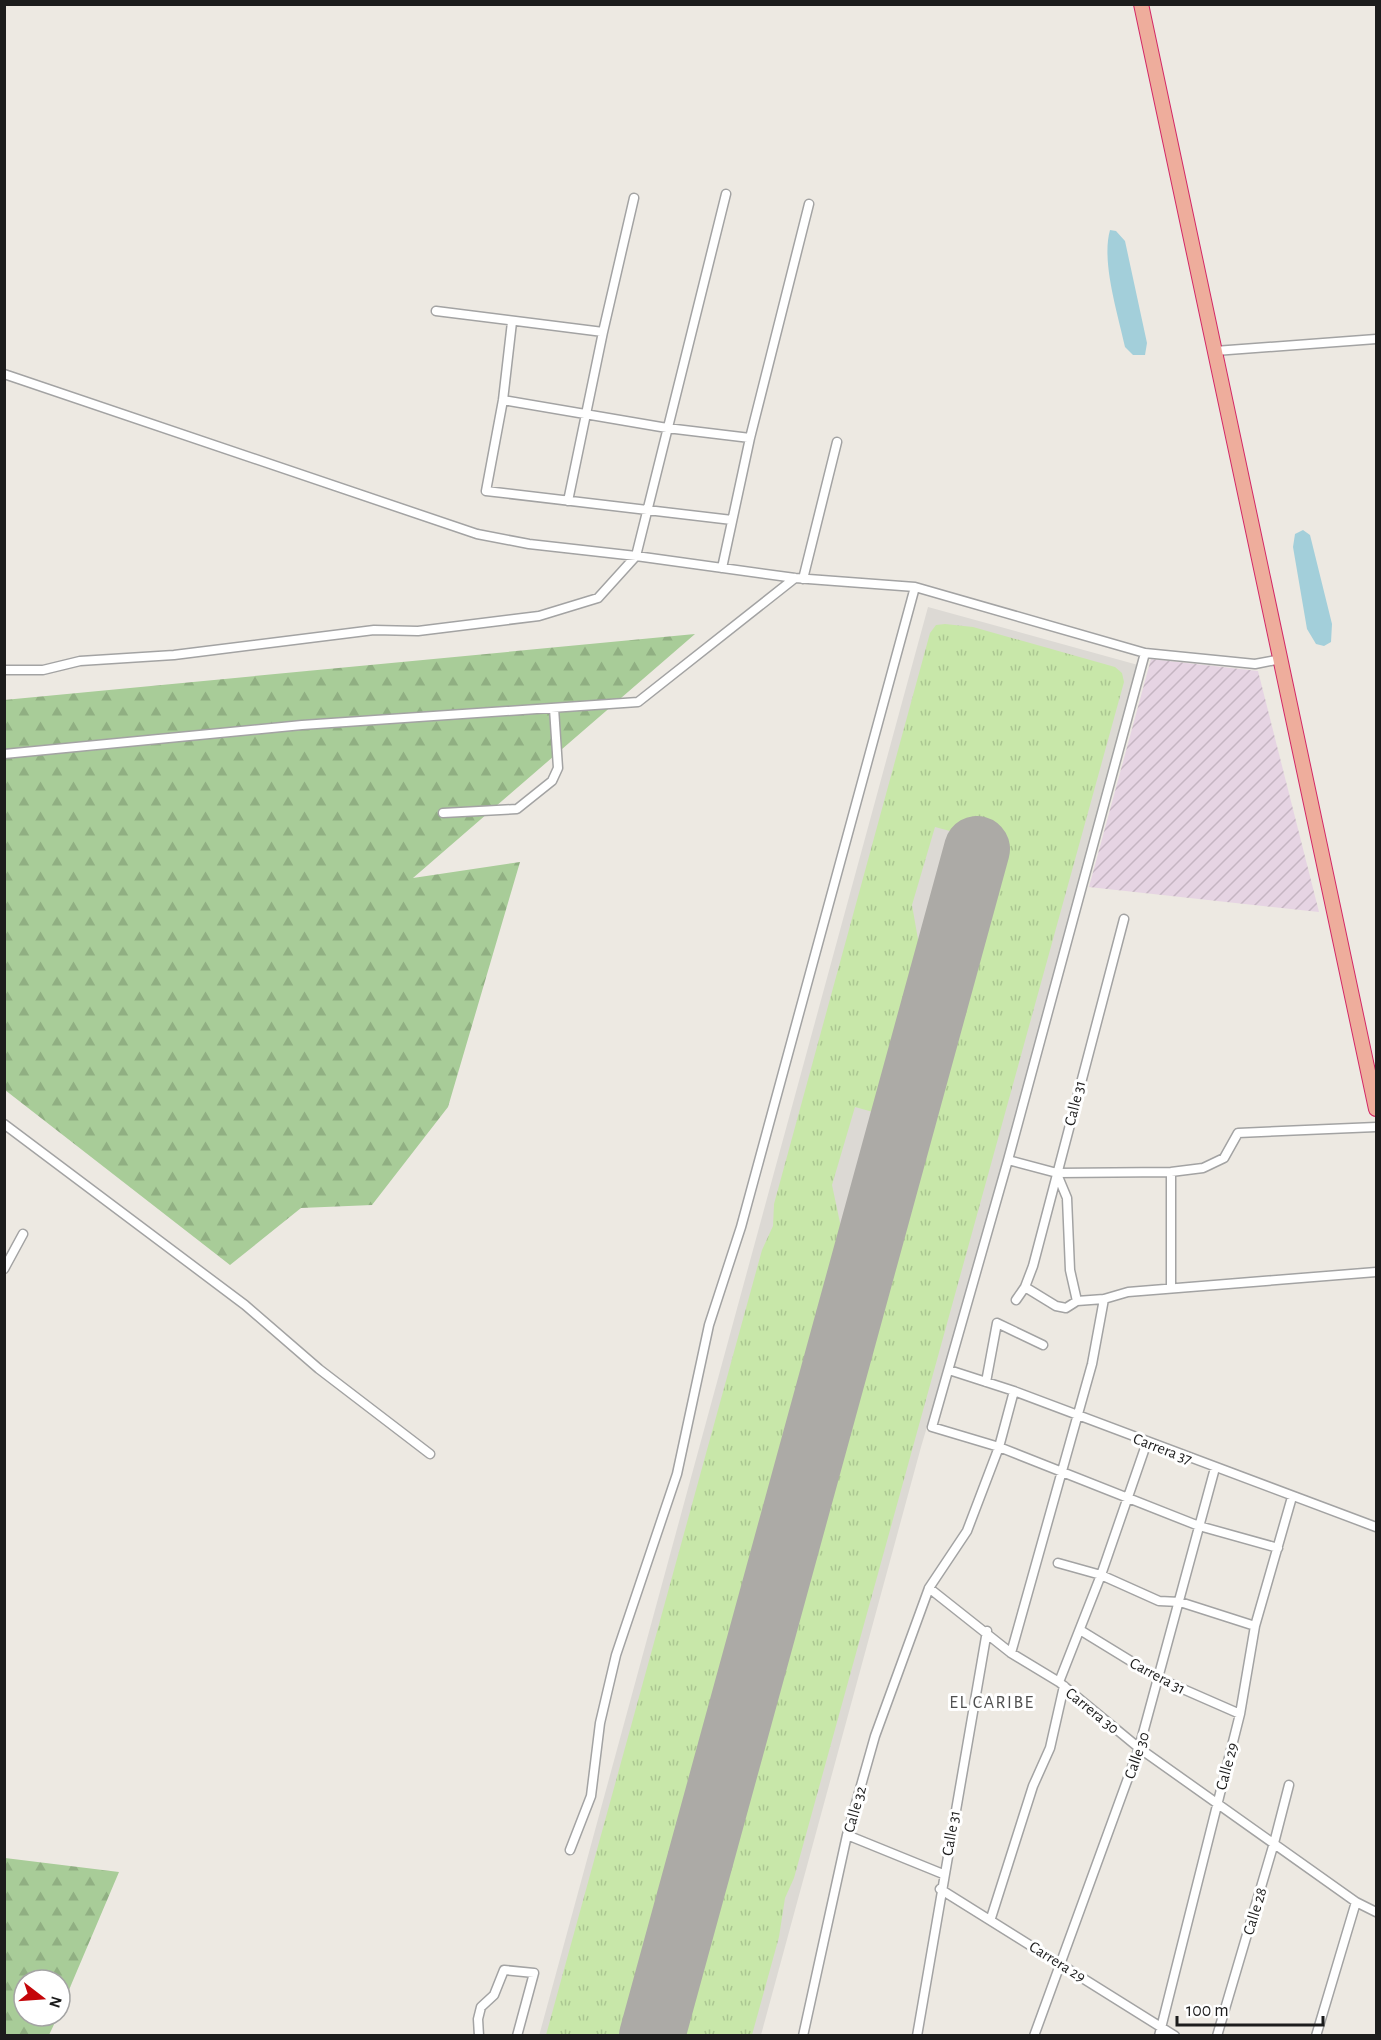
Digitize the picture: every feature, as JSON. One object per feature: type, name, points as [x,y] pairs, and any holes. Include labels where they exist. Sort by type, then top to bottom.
[{"type":"highway","points":[[1141,4],[1376,1108]]},
{"type":"street","points":[[4,670],[43,670],[80,661],[174,655],[374,630],[418,631],[539,616],[598,598],[636,556],[726,194]]},
{"type":"street","points":[[568,501],[634,198]]},
{"type":"street","points":[[722,568],[750,438],[809,204]]},
{"type":"street","points":[[436,311],[603,332]]},
{"type":"street","points":[[512,322],[503,400],[486,491],[732,520]]},
{"type":"street","points":[[1215,351],[1377,339]]},
{"type":"street","points":[[4,374],[477,534],[529,544],[636,556],[799,579],[915,587],[1145,653],[1255,664],[1281,659]]},
{"type":"street","points":[[503,400],[667,428],[750,438]]},
{"type":"street","points":[[4,754],[302,725],[638,702],[799,579],[837,442]]},
{"type":"street","points":[[570,1850],[591,1796],[600,1723],[616,1655],[677,1474],[710,1325],[741,1227],[915,587]]},
{"type":"street","points":[[1145,653],[1008,1160],[932,1427],[999,1447],[1199,1526],[1278,1548]]},
{"type":"street","points":[[443,813],[517,809],[552,781],[558,768],[554,708]]},
{"type":"street","name":"Calle 31","points":[[1016,1300],[1025,1287],[1124,919]]},
{"type":"street","points":[[4,1124],[244,1305],[319,1369],[430,1454]]},
{"type":"street","points":[[1008,1160],[1057,1173],[1171,1172],[1203,1168],[1224,1158],[1238,1133],[1377,1127]]},
{"type":"street","points":[[1171,1172],[1171,1288]]},
{"type":"street","points":[[1057,1173],[1067,1198],[1070,1270],[1077,1301]]},
{"type":"street","points":[[4,1269],[23,1234]]},
{"type":"street","points":[[1025,1287],[1056,1306],[1066,1308],[1077,1301],[1104,1299],[1128,1292],[1300,1280],[1377,1272]]},
{"type":"street","points":[[1011,1653],[1092,1364],[1104,1299]]},
{"type":"street","points":[[986,1382],[997,1323],[1043,1345]]},
{"type":"street","name":"Carrera 37","points":[[948,1370],[1014,1391],[1377,1527]]},
{"type":"street","name":"Calle 32","points":[[803,2036],[847,1835],[875,1736],[929,1588],[967,1531],[999,1447],[1014,1391]]},
{"type":"street","points":[[991,1918],[1033,1786],[1050,1748],[1061,1684],[1148,1442]]},
{"type":"street","name":"Calle 30","points":[[1034,2036],[1059,1961],[1140,1748],[1215,1468]]},
{"type":"street","name":"Calle 29","points":[[1159,2036],[1216,1801],[1240,1714],[1255,1626],[1292,1497]]},
{"type":"street","points":[[1058,1563],[1101,1575],[1159,1601],[1180,1602],[1255,1626]]},
{"type":"street","name":"Carrera 30","points":[[929,1588],[987,1631],[1011,1653],[1061,1684],[1140,1748],[1356,1902],[1377,1912]]},
{"type":"street","name":"Carrera 31","points":[[1080,1630],[1160,1679],[1240,1714]]},
{"type":"street","name":"Calle 31","points":[[917,2036],[940,1888],[987,1631]]},
{"type":"street","name":"Calle 28","points":[[1217,2036],[1289,1785]]},
{"type":"street","points":[[847,1835],[943,1874]]},
{"type":"street","name":"Carrera 29","points":[[940,1888],[1175,2036]]},
{"type":"street","points":[[1316,2036],[1356,1902]]},
{"type":"street","points":[[479,2036],[478,2019],[481,2007],[494,1995],[504,1970],[534,1973],[517,2036]]},
{"type":"shaded area","points":[[928,607],[1138,665],[974,1269],[921,1447],[761,2035],[539,2036]]},
{"type":"shaded area","points":[[1151,659],[1258,671],[1319,912],[1089,887]]},
{"type":"green space","points":[[936,625],[973,627],[1115,667],[1122,673],[1124,682],[794,1878],[785,1898],[779,1937],[752,2035],[677,2035],[1002,845],[935,827],[912,905],[923,968],[880,1114],[855,1107],[832,1185],[846,1251],[631,2035],[546,2035],[762,1250],[773,1226],[774,1204],[930,633]]},
{"type":"green space","points":[[695,634],[413,878],[520,862],[448,1107],[372,1205],[301,1208],[230,1265],[5,1090],[4,700]]},
{"type":"green space","points":[[5,1858],[119,1872],[72,1983],[72,1968],[12,1968],[12,2028],[52,2028],[49,2035],[5,2035]]},
{"type":"water","points":[[1110,230],[1116,231],[1125,241],[1147,343],[1145,355],[1133,355],[1125,347],[1109,272]]},
{"type":"water","points":[[1303,530],[1310,535],[1332,624],[1331,642],[1324,646],[1316,644],[1307,629],[1293,547],[1295,534]]},
{"type":"runway","points":[[652,2036],[977,849]]},
{"type":"district","name":"EL CARIBE","points":[[992,1702]]}]
